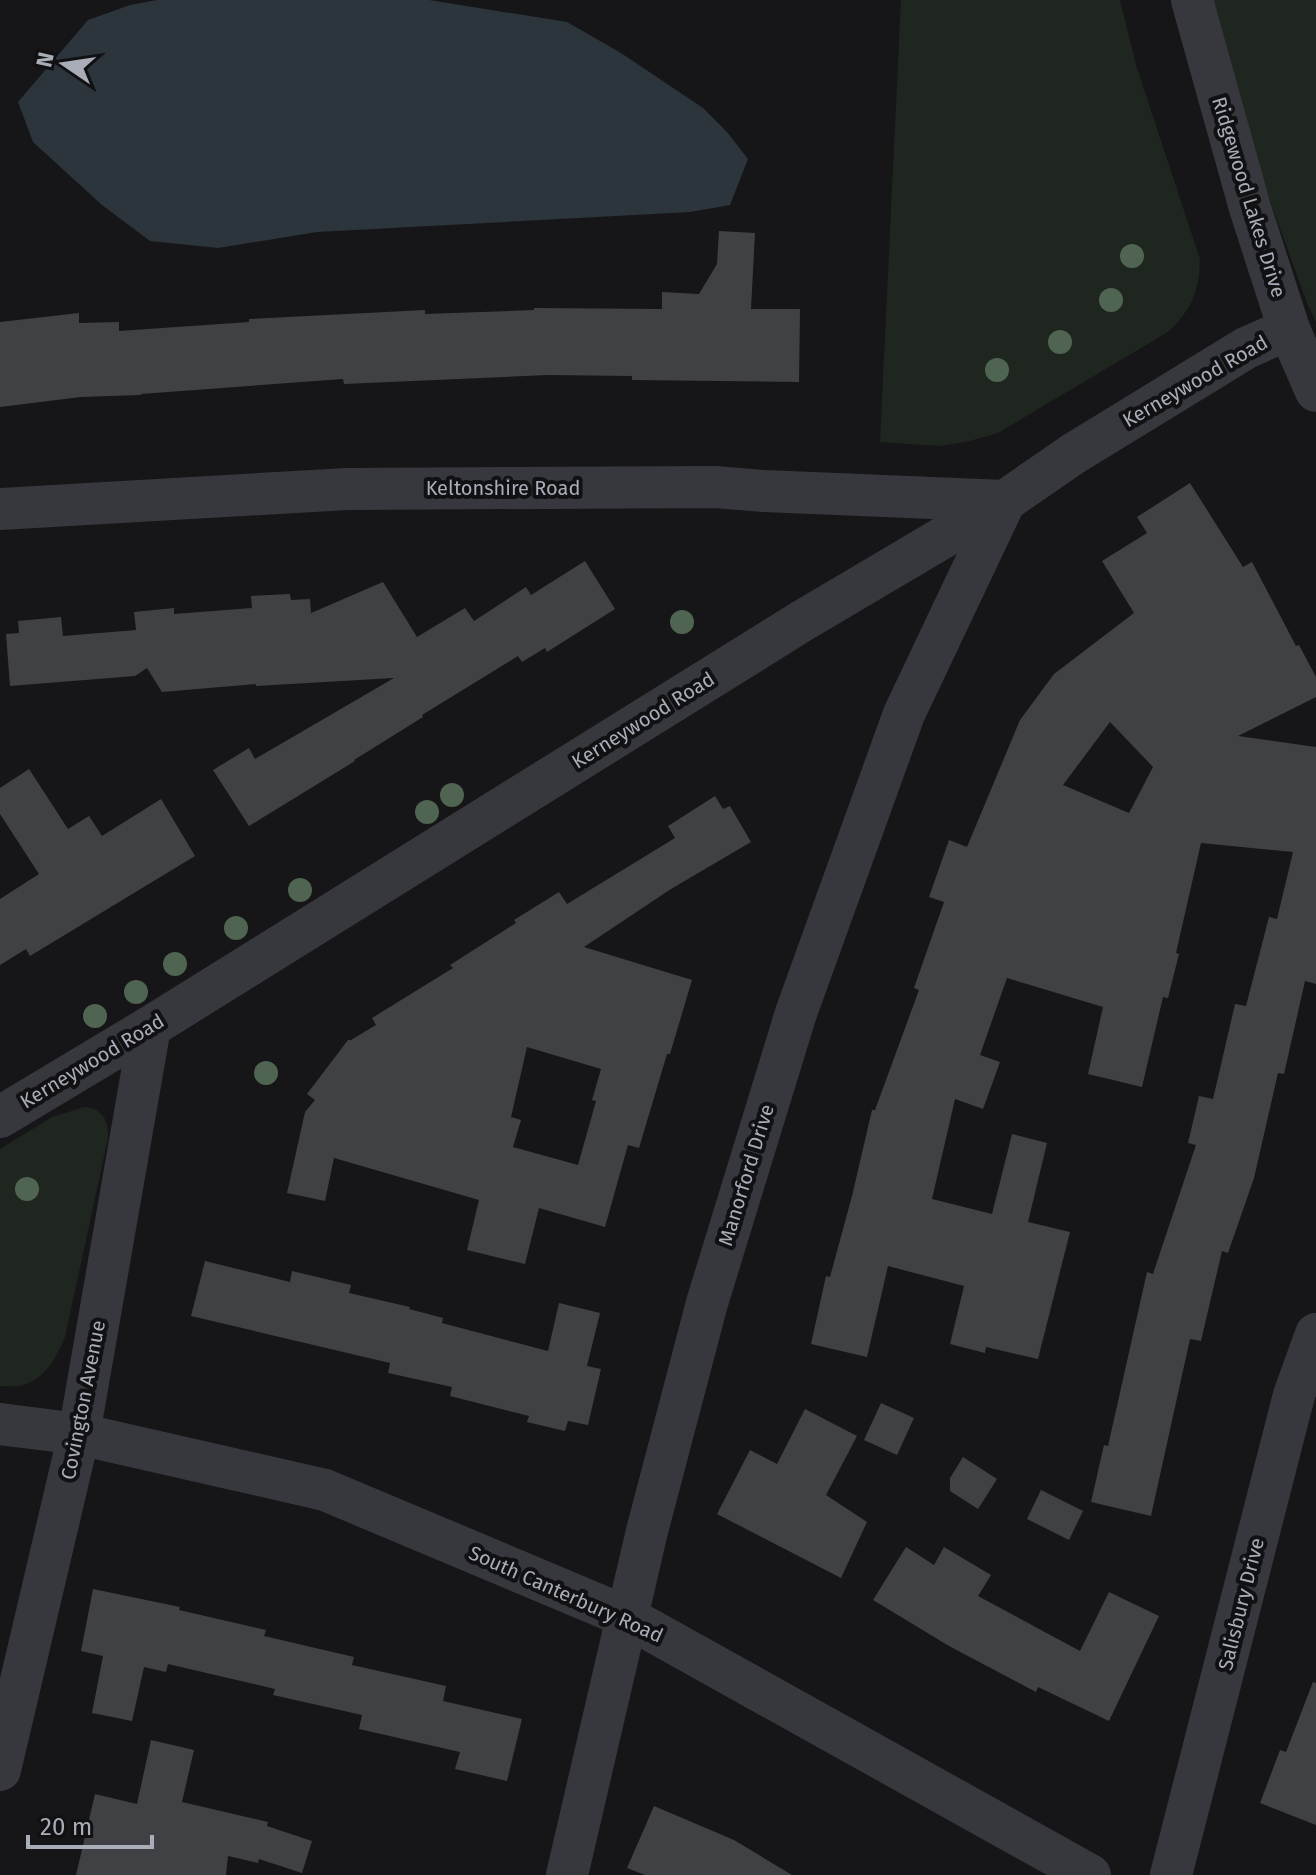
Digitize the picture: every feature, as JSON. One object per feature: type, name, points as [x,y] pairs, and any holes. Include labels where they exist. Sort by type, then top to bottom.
[{"type":"street","name":"Ridgewood Lakes Drive","points":[[1192,0],[1250,208],[1289,329],[1316,391]]},
{"type":"street","name":"Kerneywood Road","points":[[0,1117],[802,621],[1005,501],[1073,454],[1246,348],[1289,329]]},
{"type":"street","name":"Keltonshire Road","points":[[0,509],[347,489],[715,487],[1005,501]]},
{"type":"street","name":"Manorford Drive","points":[[567,1875],[651,1516],[707,1303],[796,1013],[904,714],[1005,501]]},
{"type":"street","name":"Covington Avenue","points":[[0,1770],[79,1434],[150,1027]]},
{"type":"street","name":"Salisbury Drive","points":[[1171,1875],[1294,1395],[1316,1334]]},
{"type":"street","name":"South Canterbury Road","points":[[0,1424],[79,1434],[325,1490],[627,1617],[1090,1875]]},
{"type":"shaded area","points":[[157,0],[429,0],[567,22],[621,53],[703,108],[748,159],[730,205],[690,212],[317,232],[218,248],[150,241],[102,205],[33,142],[18,102],[88,20],[130,5]]},
{"type":"shaded area","points":[[901,0],[1120,0],[1137,68],[1200,259],[1193,299],[1168,332],[998,433],[939,446],[880,442]]},
{"type":"shaded area","points":[[1211,0],[1316,0],[1316,322],[1263,181]]},
{"type":"shaded area","points":[[84,1107],[103,1116],[108,1138],[65,1337],[53,1360],[36,1379],[20,1386],[0,1386],[0,1149],[52,1117]]},
{"type":"building","points":[[719,231],[755,233],[751,309],[800,309],[799,382],[632,380],[632,376],[548,375],[344,384],[343,379],[81,397],[0,407],[0,322],[79,313],[79,323],[119,322],[119,331],[249,322],[249,319],[425,310],[425,314],[534,308],[662,309],[662,292],[699,294],[717,264]]},
{"type":"building","points":[[1190,483],[1243,567],[1252,562],[1296,646],[1299,645],[1316,677],[1316,697],[1238,736],[1316,747],[1316,984],[1305,981],[1284,1074],[1278,1073],[1254,1178],[1228,1253],[1222,1251],[1201,1341],[1190,1339],[1151,1516],[1091,1502],[1104,1445],[1108,1446],[1147,1272],[1153,1274],[1196,1145],[1188,1143],[1199,1096],[1213,1099],[1235,1004],[1246,1006],[1269,917],[1277,919],[1293,852],[1201,843],[1176,953],[1179,954],[1168,998],[1163,997],[1142,1087],[1088,1074],[1103,1007],[1007,978],[980,1055],[1000,1062],[983,1109],[955,1099],[932,1199],[992,1214],[1012,1134],[1047,1143],[1028,1222],[1070,1232],[1038,1359],[986,1347],[985,1353],[950,1344],[964,1286],[888,1266],[867,1357],[811,1344],[826,1276],[830,1277],[872,1110],[875,1110],[919,990],[914,988],[944,902],[929,897],[949,840],[967,847],[1020,720],[1054,674],[1134,613],[1102,561],[1147,533],[1137,517]],"holes":[[[1110,722],[1153,767],[1129,813],[1063,785]]]},
{"type":"building","points":[[585,561],[615,609],[547,652],[545,648],[522,662],[518,656],[249,826],[213,770],[249,748],[255,759],[394,678],[162,692],[147,668],[135,676],[10,686],[6,634],[19,633],[18,621],[61,617],[63,636],[136,630],[134,612],[174,608],[174,614],[252,608],[251,596],[290,594],[291,600],[310,599],[311,613],[383,582],[417,637],[465,608],[474,621],[526,587],[531,595]]},
{"type":"building","points":[[29,769],[68,829],[89,816],[102,836],[161,799],[195,856],[30,956],[26,949],[0,965],[0,899],[39,874],[0,814],[0,788]]},
{"type":"building","points":[[715,796],[723,809],[730,806],[751,842],[671,889],[584,947],[692,980],[639,1148],[628,1145],[605,1227],[539,1208],[525,1264],[467,1250],[479,1200],[334,1158],[325,1201],[287,1193],[305,1112],[315,1100],[307,1094],[348,1040],[376,1025],[372,1018],[453,968],[450,965],[559,892],[567,904],[675,838],[668,826]],"holes":[[[527,1047],[601,1069],[592,1100],[596,1101],[578,1165],[513,1147],[521,1120],[511,1117]]]},
{"type":"building","points":[[205,1261],[290,1282],[292,1271],[351,1285],[349,1293],[410,1307],[443,1318],[442,1323],[548,1351],[559,1303],[600,1313],[587,1366],[601,1369],[588,1425],[568,1421],[565,1431],[527,1422],[529,1416],[450,1396],[452,1387],[388,1373],[390,1363],[191,1316]]},
{"type":"building","points":[[881,1403],[914,1418],[897,1455],[864,1440]]},
{"type":"building","points":[[805,1409],[857,1436],[826,1495],[867,1522],[841,1578],[717,1514],[750,1450],[777,1464]]},
{"type":"building","points":[[963,1457],[997,1479],[978,1509],[950,1491],[950,1478]]},
{"type":"building","points":[[1041,1490],[1083,1511],[1069,1540],[1027,1519]]},
{"type":"building","points":[[906,1547],[934,1565],[944,1547],[991,1575],[978,1596],[1080,1651],[1109,1592],[1159,1616],[1109,1721],[1038,1687],[1036,1692],[949,1646],[873,1600]]},
{"type":"building","points":[[93,1589],[180,1607],[179,1610],[266,1630],[264,1636],[354,1657],[352,1665],[446,1686],[443,1701],[522,1719],[507,1781],[455,1769],[460,1752],[359,1729],[362,1715],[273,1695],[275,1689],[168,1664],[166,1672],[144,1667],[132,1721],[92,1713],[103,1656],[81,1651]]},
{"type":"building","points":[[1313,1682],[1316,1683],[1316,1825],[1260,1803],[1280,1750],[1286,1752]]},
{"type":"building","points":[[151,1740],[194,1750],[182,1802],[268,1822],[267,1826],[312,1841],[302,1873],[259,1859],[258,1863],[228,1856],[226,1875],[76,1875],[95,1794],[137,1804]]},
{"type":"building","points":[[654,1806],[734,1840],[792,1875],[645,1875],[627,1868]]}]
